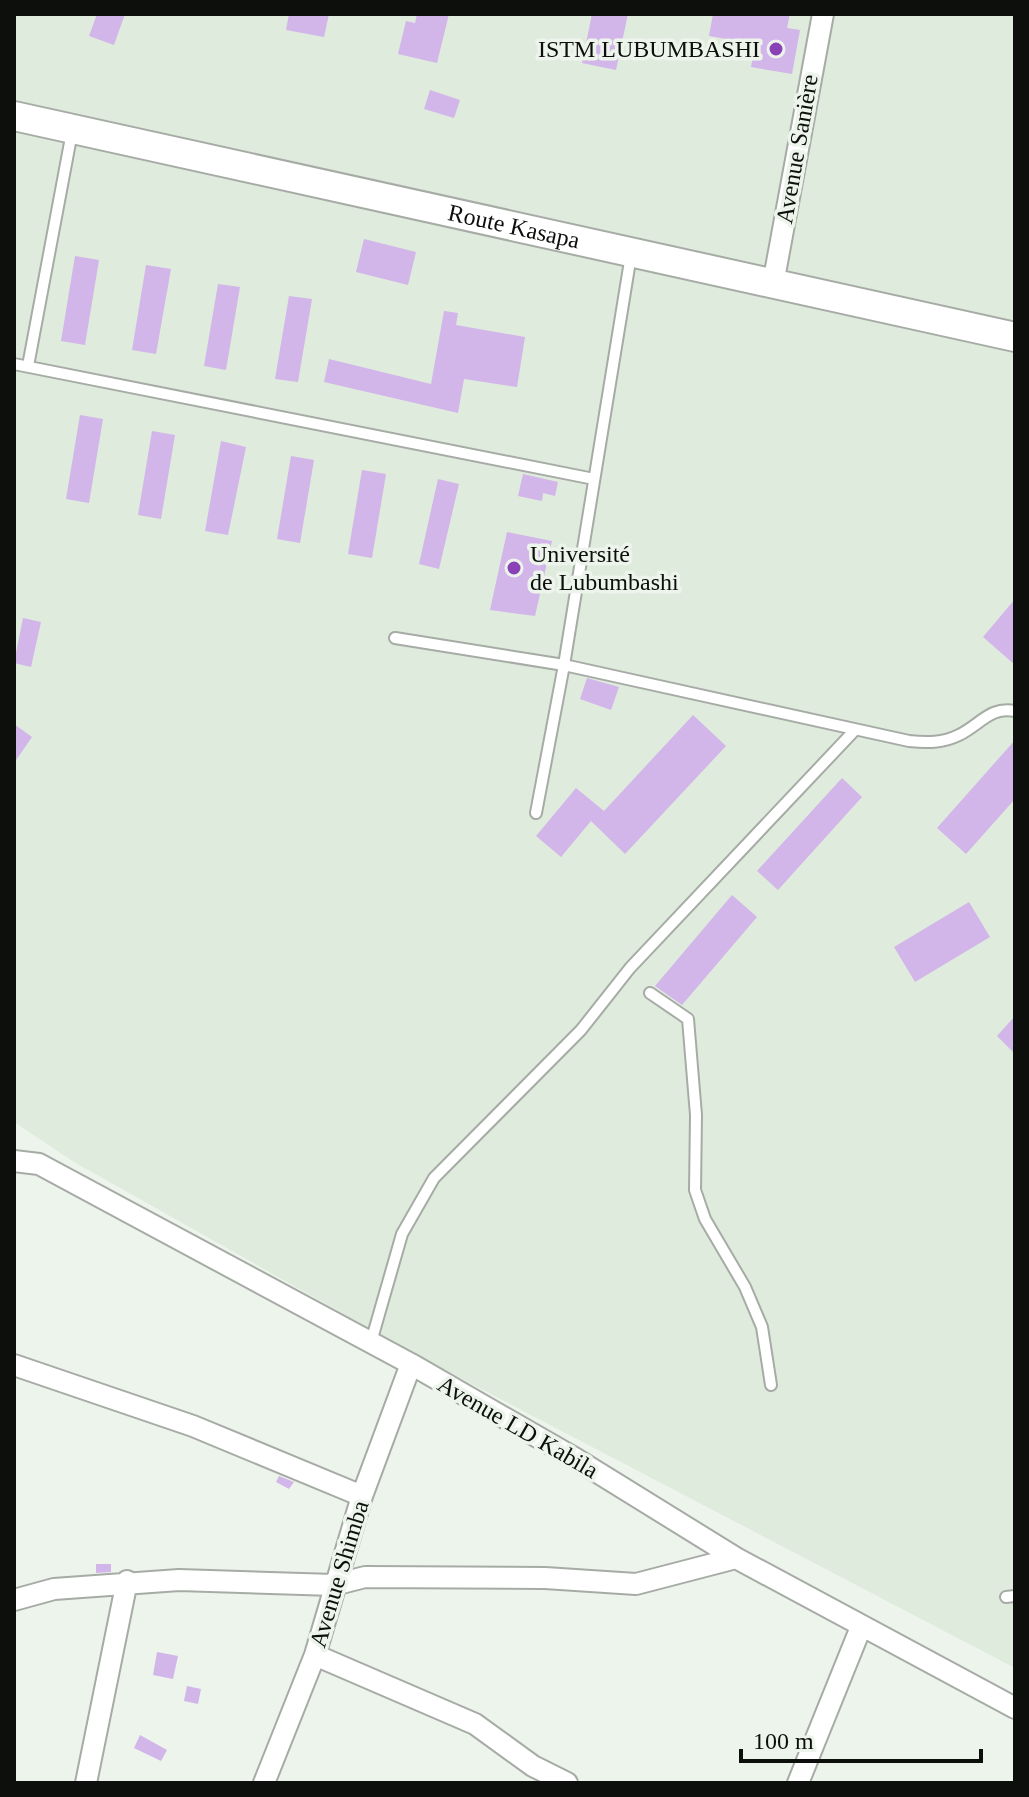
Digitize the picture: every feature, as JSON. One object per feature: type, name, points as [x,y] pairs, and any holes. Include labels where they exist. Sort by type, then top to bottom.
[{"type":"main road","name":"Route Kasapa","points":[[14,116],[1015,337]]},
{"type":"street","name":"Avenue Sanière","points":[[773,284],[823,14]]},
{"type":"street","name":"Avenue LD Kabila","points":[[14,1161],[39,1164],[371,1342],[736,1558],[1015,1708]]},
{"type":"street","name":"Avenue Shimba","points":[[264,1783],[315,1655],[362,1496],[411,1364]]},
{"type":"street","points":[[14,1365],[193,1426],[362,1496]]},
{"type":"street","points":[[14,1600],[54,1589],[127,1581],[230,1580],[334,1585],[365,1577],[545,1578],[636,1584],[736,1558]]},
{"type":"street","points":[[86,1783],[127,1581]]},
{"type":"street","points":[[798,1783],[861,1627]]},
{"type":"street","points":[[315,1655],[475,1724],[533,1766],[567,1783]]},
{"type":"lane","points":[[28,366],[72,130]]},
{"type":"lane","points":[[536,813],[564,665],[632,253]]},
{"type":"lane","points":[[14,364],[594,479]]},
{"type":"lane","points":[[395,638],[564,665],[909,741],[942,742],[961,734],[991,712],[1015,711]]},
{"type":"lane","points":[[371,1342],[402,1234],[434,1178],[581,1030],[630,968],[854,731]]},
{"type":"lane","points":[[650,993],[688,1019],[696,1115],[695,1190],[705,1219],[745,1287],[762,1327],[771,1385]]},
{"type":"shaded area","name":"Université de Lubumbashi","points":[[14,14],[1015,14],[1015,1668],[420,1357],[74,1162],[14,1122]]},
{"type":"building","points":[[97,14],[125,14],[114,45],[89,36]]},
{"type":"building","points":[[289,14],[329,14],[324,37],[286,30]]},
{"type":"building","points":[[417,14],[449,14],[437,63],[398,54],[406,21],[415,23]]},
{"type":"building","points":[[592,14],[628,14],[616,70],[582,63]]},
{"type":"building","name":"ISTM LUBUMBASHI","points":[[713,14],[790,14],[787,28],[800,30],[792,74],[751,67],[755,44],[709,36]]},
{"type":"building","points":[[430,90],[460,100],[454,118],[424,109]]},
{"type":"building","points":[[364,239],[416,252],[408,285],[356,272]]},
{"type":"building","points":[[75,256],[99,260],[85,345],[61,341]]},
{"type":"building","points":[[146,265],[171,269],[156,354],[132,350]]},
{"type":"building","points":[[218,284],[240,287],[226,370],[204,366]]},
{"type":"building","points":[[289,296],[312,299],[298,382],[275,379]]},
{"type":"building","points":[[444,311],[458,313],[456,325],[525,337],[517,387],[464,379],[458,413],[324,382],[329,359],[431,384]]},
{"type":"building","points":[[80,415],[103,419],[89,503],[66,499]]},
{"type":"building","points":[[152,431],[175,435],[161,519],[138,515]]},
{"type":"building","points":[[221,441],[246,447],[228,535],[205,531]]},
{"type":"building","points":[[291,456],[314,460],[300,543],[277,539]]},
{"type":"building","points":[[362,470],[386,474],[372,558],[348,554]]},
{"type":"building","points":[[523,474],[558,482],[555,496],[543,493],[542,501],[518,496]]},
{"type":"building","points":[[438,479],[459,484],[439,569],[419,564]]},
{"type":"building","points":[[507,532],[552,541],[535,616],[490,610]]},
{"type":"building","points":[[1015,599],[1015,665],[983,637]]},
{"type":"building","points":[[23,618],[41,622],[31,667],[14,663]]},
{"type":"building","points":[[587,678],[619,687],[611,710],[580,699]]},
{"type":"building","points":[[693,715],[726,746],[625,854],[591,821],[561,857],[536,836],[576,788],[604,811]]},
{"type":"building","points":[[14,724],[32,737],[14,763]]},
{"type":"building","points":[[1015,740],[1015,799],[966,854],[937,828]]},
{"type":"building","points":[[842,778],[862,797],[778,890],[757,871]]},
{"type":"building","points":[[732,895],[757,917],[682,1005],[655,986]]},
{"type":"building","points":[[969,902],[990,937],[915,982],[894,947]]},
{"type":"building","points":[[1015,1016],[1015,1054],[997,1036]]},
{"type":"building","points":[[279,1476],[294,1482],[289,1489],[276,1482]]},
{"type":"building","points":[[96,1564],[111,1564],[111,1572],[96,1573]]},
{"type":"building","points":[[157,1652],[178,1656],[173,1679],[153,1675]]},
{"type":"building","points":[[187,1686],[201,1689],[198,1704],[184,1701]]},
{"type":"building","points":[[140,1735],[167,1750],[161,1761],[134,1748]]},
{"type":"place","name":"ISTM LUBUMBASHI","points":[[776,49]]},
{"type":"place","name":"Université de Lubumbashi","points":[[514,568]]}]
